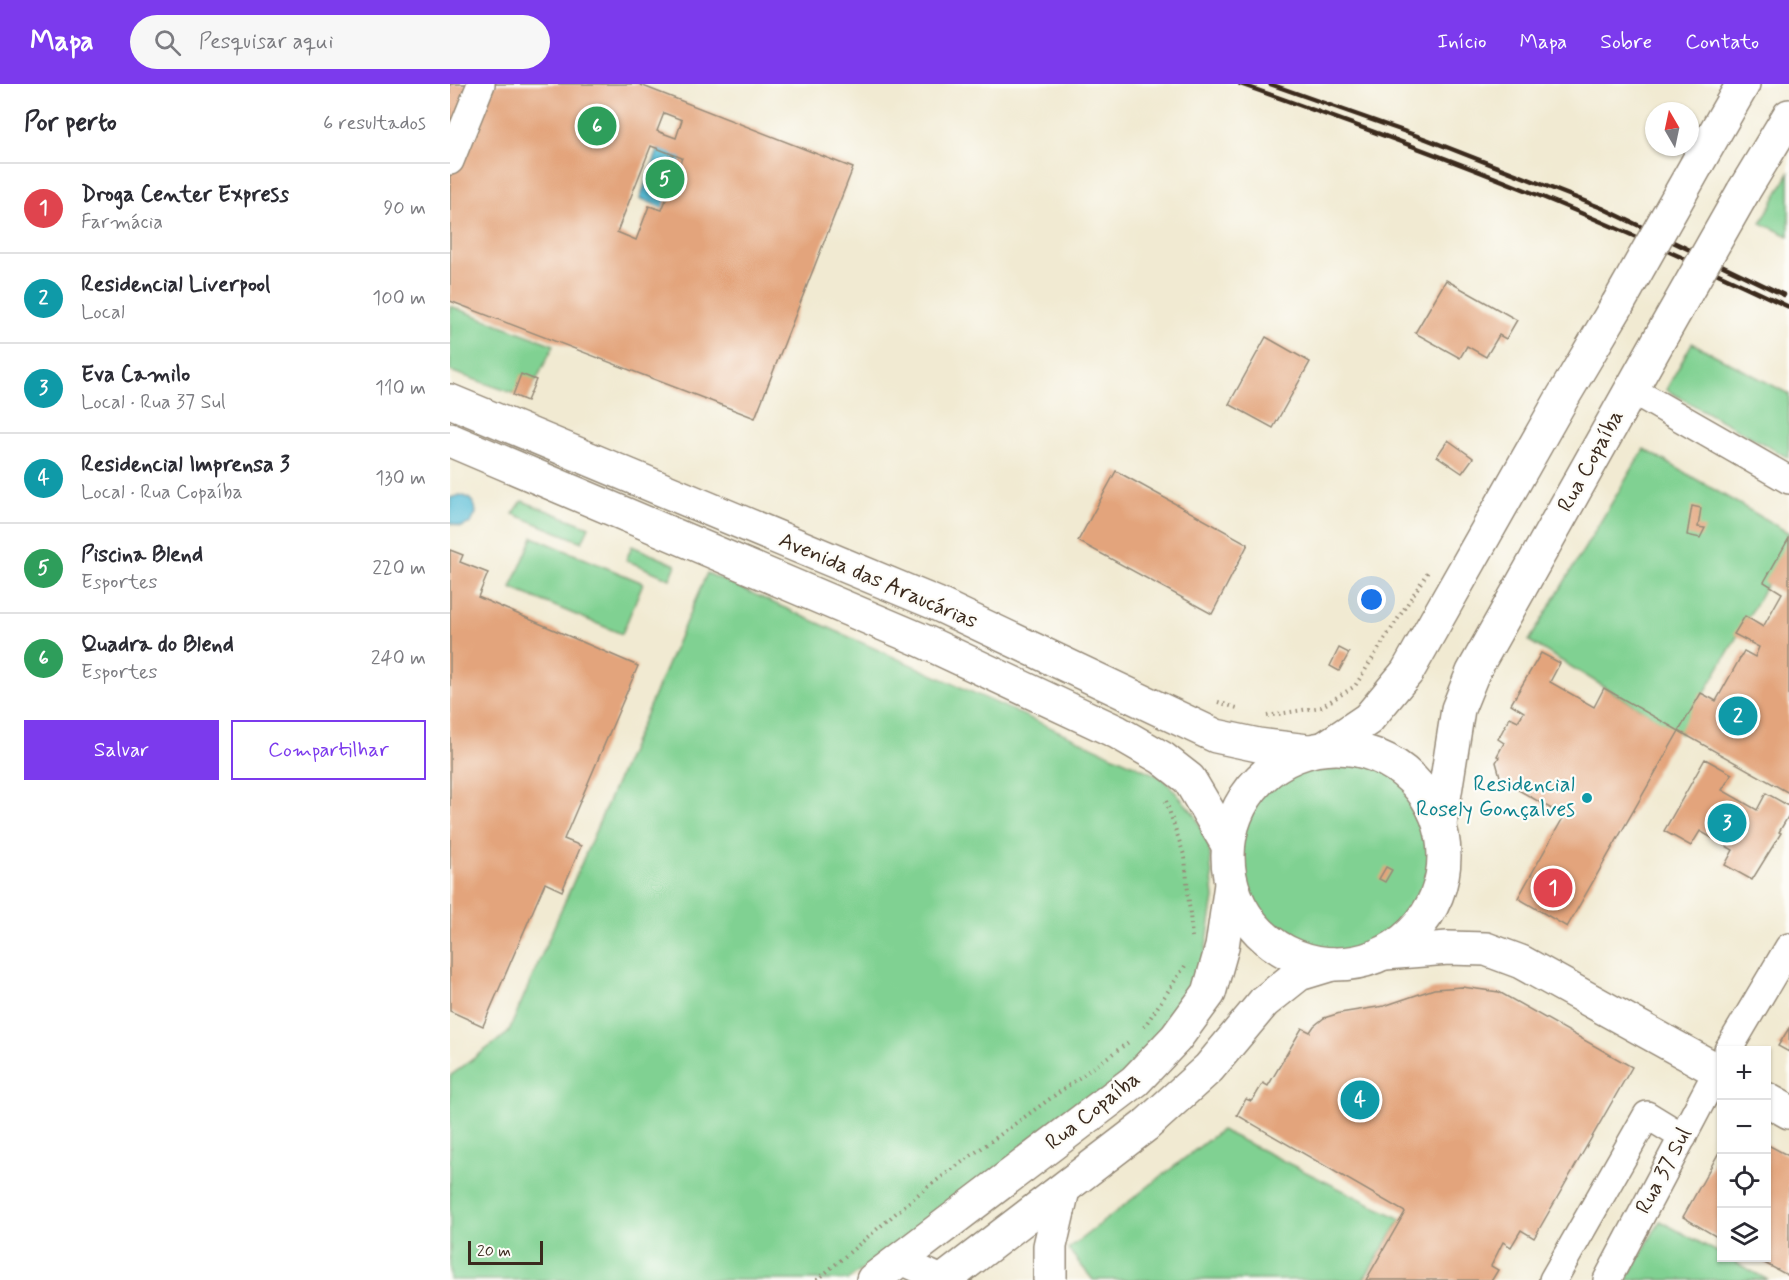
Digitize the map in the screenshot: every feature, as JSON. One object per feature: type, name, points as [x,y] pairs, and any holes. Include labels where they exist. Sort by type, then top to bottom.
[{"type":"main road","points":[[1717,1061],[1521,962],[1486,949],[1448,948],[1383,953],[1358,962],[1332,964],[1305,959],[1288,952],[1258,931],[1242,909],[1231,884],[1228,845],[1236,814],[1253,786],[1278,765],[1316,750],[1368,719],[1407,672],[1743,84]]},
{"type":"main road","name":"Rua Copaíba","points":[[1440,824],[1458,709],[1473,672],[1743,192],[1789,116]]},
{"type":"main road","name":"Avenida das Araucárias","points":[[450,401],[935,603],[1216,736],[1258,745],[1316,750],[1362,750],[1396,766],[1423,791],[1440,824]]},
{"type":"main road","name":"Avenida das Araucárias","points":[[450,440],[921,640],[1117,732],[1162,758],[1189,779],[1228,845]]},
{"type":"main road","points":[[921,640],[935,603]]},
{"type":"main road","points":[[1383,953],[1414,931],[1436,899],[1445,862],[1440,824]]},
{"type":"main road","name":"Rua Copaíba","points":[[873,1280],[1135,1081],[1176,1038],[1209,993],[1222,947],[1231,884]]},
{"type":"main road","name":"Rua Copaíba","points":[[944,1280],[1145,1126],[1209,1068],[1264,1002],[1299,974],[1332,964]]},
{"type":"main road","points":[[1769,1100],[1789,1112]]},
{"type":"main road","points":[[1050,1280],[1050,1246],[1063,1191]]},
{"type":"street","points":[[450,161],[481,84]]},
{"type":"street","points":[[1632,390],[1789,480]]},
{"type":"street","name":"Rua 37 Sul","points":[[1732,1046],[1789,947]]},
{"type":"street","name":"Rua 37 Sul","points":[[1607,1280],[1717,1073]]},
{"type":"street","points":[[1553,1280],[1647,1115],[1683,1137]]},
{"type":"street","points":[[899,1260],[944,1280]]},
{"type":"path","points":[[1264,716],[1321,707],[1355,686],[1430,568]]},
{"type":"path","points":[[1214,701],[1245,711]]},
{"type":"path","points":[[1165,796],[1185,858],[1193,940]]},
{"type":"path","points":[[817,1280],[922,1191],[1138,1035],[1188,962]]},
{"type":"green space","points":[[1789,173],[1789,236],[1761,223]]},
{"type":"green space","points":[[450,306],[554,345],[527,398],[450,371]]},
{"type":"green space","points":[[1692,343],[1789,394],[1789,458],[1666,390]]},
{"type":"green space","points":[[1644,449],[1789,533],[1789,546],[1681,734],[1529,641]]},
{"type":"green space","points":[[522,501],[589,527],[582,542],[513,514]]},
{"type":"green space","points":[[533,537],[643,583],[622,634],[511,588]]},
{"type":"green space","points":[[632,546],[676,565],[670,579],[626,560]]},
{"type":"green space","points":[[707,573],[1163,778],[1195,815],[1209,845],[1214,898],[1204,959],[1175,1017],[1118,1080],[848,1280],[450,1280],[450,1076],[508,1033]]},
{"type":"green space","points":[[1337,758],[1366,762],[1384,770],[1407,787],[1424,810],[1432,828],[1436,857],[1432,886],[1424,904],[1407,927],[1384,944],[1366,952],[1337,956],[1308,952],[1290,944],[1267,927],[1250,904],[1242,886],[1238,857],[1242,828],[1250,810],[1267,787],[1290,770],[1308,762]]},
{"type":"green space","points":[[1221,1130],[1401,1219],[1363,1280],[1093,1280],[1068,1249]]},
{"type":"green space","points":[[1660,1221],[1717,1252],[1717,1262],[1734,1262],[1768,1280],[1626,1280]]},
{"type":"water","points":[[659,148],[691,160],[670,211],[640,198]]},
{"type":"water","points":[[460,495],[471,501],[476,513],[471,523],[461,527],[450,523],[450,498]]},
{"type":"building","points":[[450,84],[638,84],[853,168],[755,418],[450,301]],"holes":[[[664,113],[682,120],[676,138],[657,131]],[[651,146],[682,158],[662,210],[649,206],[636,240],[617,232]]]},
{"type":"building","points":[[1446,280],[1517,320],[1506,339],[1499,335],[1486,357],[1467,346],[1460,358],[1415,333]]},
{"type":"building","points":[[1266,337],[1310,362],[1273,428],[1229,404]]},
{"type":"building","points":[[521,374],[536,380],[527,401],[513,395]]},
{"type":"building","points":[[1448,440],[1473,458],[1462,473],[1437,456]]},
{"type":"building","points":[[1116,471],[1248,544],[1212,614],[1078,541]]},
{"type":"building","points":[[1692,506],[1701,508],[1698,527],[1705,528],[1700,538],[1687,535]]},
{"type":"building","points":[[1789,538],[1789,793],[1679,731],[1701,693],[1716,701],[1744,651],[1755,657],[1759,647],[1734,634],[1745,616],[1763,627],[1782,593],[1764,582]]},
{"type":"building","points":[[450,550],[463,555],[460,562],[488,573],[478,597],[638,666],[564,839],[581,846],[562,891],[545,883],[483,1026],[450,1011]]},
{"type":"building","points":[[1339,648],[1349,653],[1339,671],[1330,666]]},
{"type":"building","name":"Residencial Rosely Gonçalves","points":[[1541,653],[1560,663],[1550,682],[1594,707],[1604,688],[1679,731],[1567,927],[1518,898],[1564,816],[1501,780],[1496,762],[1504,743],[1498,739],[1510,717],[1518,721],[1524,712],[1511,704]]},
{"type":"building","points":[[1705,759],[1732,774],[1722,790],[1757,810],[1766,793],[1789,806],[1789,815],[1779,832],[1781,833],[1752,880],[1725,865],[1733,850],[1700,831],[1691,846],[1664,831]]},
{"type":"building","points":[[1386,867],[1392,870],[1385,882],[1379,879]]},
{"type":"building","points":[[1462,987],[1499,992],[1632,1067],[1534,1238],[1521,1230],[1511,1247],[1503,1242],[1491,1266],[1498,1270],[1492,1280],[1366,1280],[1405,1212],[1237,1115],[1246,1099],[1251,1101],[1263,1083],[1268,1086],[1302,1028],[1310,1032],[1324,1018],[1340,1013],[1384,1006],[1434,989]]},
{"type":"building","points":[[1789,1028],[1789,1052],[1778,1046]]},
{"type":"building","points":[[1771,1147],[1789,1156],[1789,1276],[1763,1262],[1771,1262]]},
{"type":"building","points":[[1717,1156],[1717,1237],[1683,1217]]},
{"type":"railway","points":[[1240,84],[1415,147],[1587,215],[1789,307]]},
{"type":"railway","points":[[1270,84],[1426,139],[1602,208],[1784,295]]},
{"type":"place","name":"Quadra do Blend","points":[[597,126]]},
{"type":"place","name":"Piscina Blend","points":[[665,179]]},
{"type":"place","name":"Residencial Liverpool","points":[[1738,716]]},
{"type":"place","name":"Residencial Rosely Gonçalves","points":[[1587,798]]},
{"type":"place","name":"Eva Camilo","points":[[1727,823]]},
{"type":"place","name":"Droga Center Express","points":[[1553,888]]},
{"type":"place","name":"Residencial Imprensa 3","points":[[1360,1100]]}]
